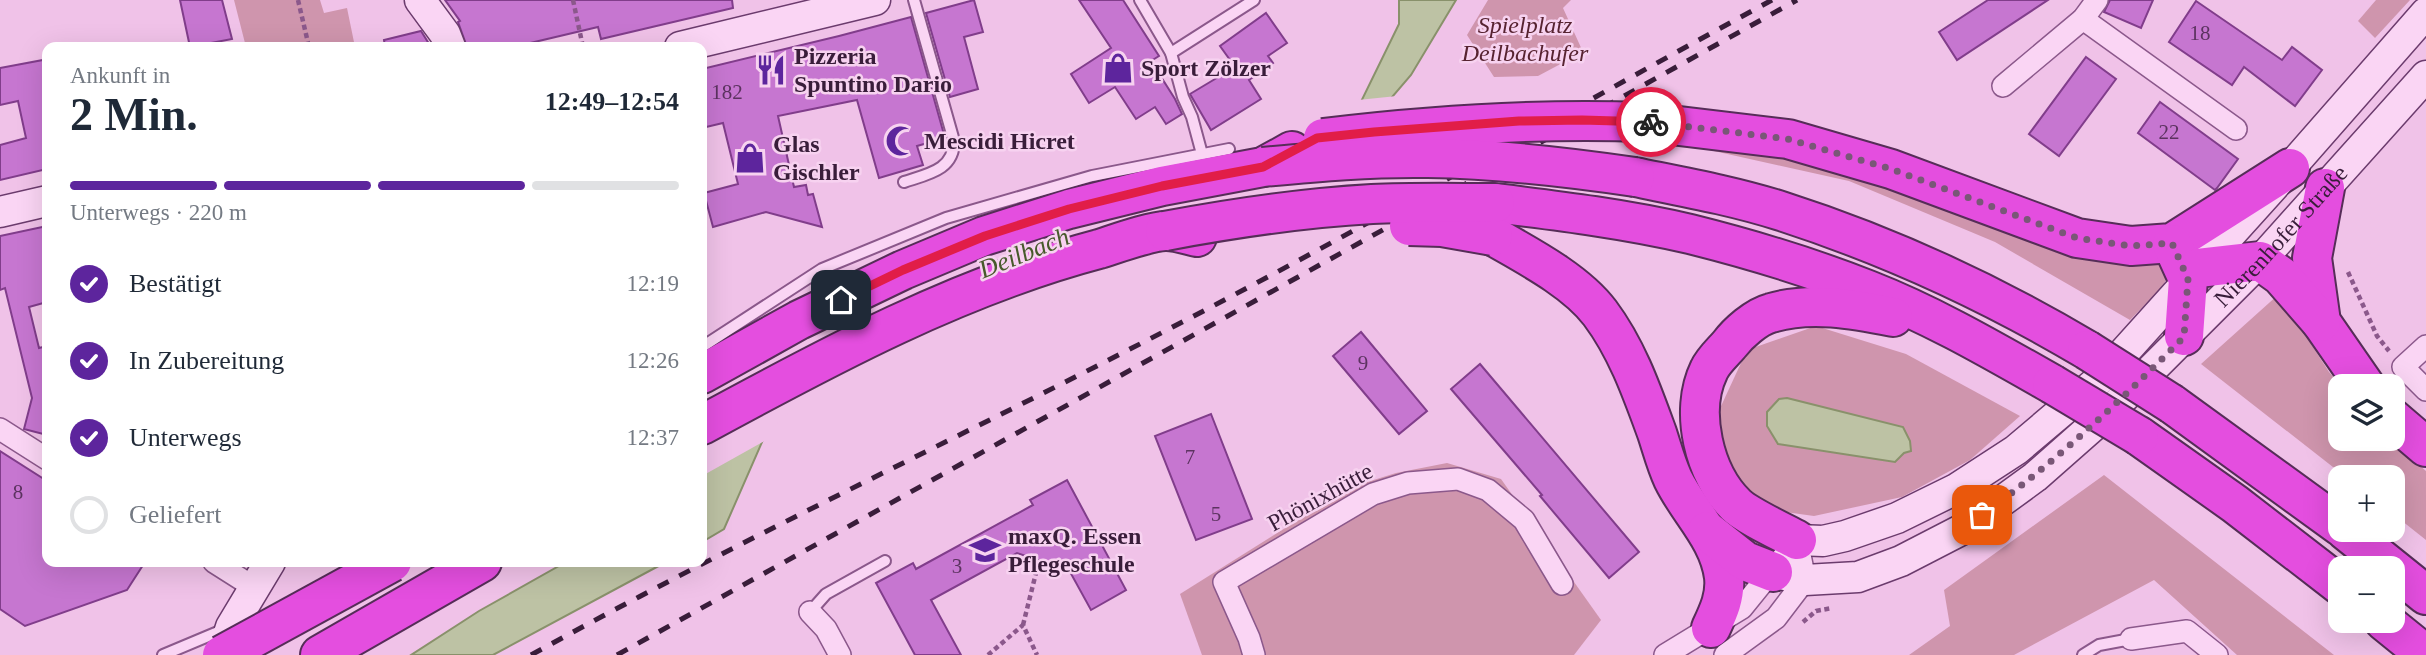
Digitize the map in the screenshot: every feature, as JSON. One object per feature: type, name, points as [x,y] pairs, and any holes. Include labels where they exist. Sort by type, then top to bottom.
[{"type":"highway","points":[[1263,167],[1317,138],[1519,121],[1646,122],[1788,139],[1891,169],[2077,238],[2131,246],[2186,263],[2260,261],[2281,276],[2321,322],[2357,374]]},
{"type":"highway","points":[[707,371],[903,270],[985,236],[1069,209],[1162,186],[1263,167],[1373,159],[1428,158],[1518,162],[1635,177],[1780,211],[1878,247],[1985,294],[2087,350],[2172,404],[2328,517]]},
{"type":"highway","points":[[2184,337],[2186,263],[2290,168]]},
{"type":"highway","points":[[2321,322],[2312,258],[2325,188]]},
{"type":"highway","points":[[1494,219],[1600,312],[1622,350],[1642,390],[1673,479],[1707,531],[1720,559],[1724,579],[1718,642]]},
{"type":"highway","points":[[707,422],[818,362],[988,285],[1079,254],[1165,231],[1219,241],[1270,233],[1376,226],[1442,227],[1494,219],[1633,223],[1688,234],[1769,256],[1868,290],[1954,329],[2139,436],[2328,576]]},
{"type":"highway","points":[[1797,540],[1737,506],[1714,474],[1702,440],[1700,401],[1709,370],[1737,335],[1769,313],[1807,307],[1858,310],[1954,329]]},
{"type":"highway","points":[[2405,429],[2426,447]]},
{"type":"highway","points":[[1707,531],[1745,561],[1789,576]]},
{"type":"highway","points":[[2360,542],[2426,595]]},
{"type":"highway","points":[[225,646],[382,567]]},
{"type":"highway","points":[[320,655],[473,567]]},
{"type":"highway","points":[[2399,633],[2426,655]]},
{"type":"main road","points":[[420,0],[446,34],[448,42]]},
{"type":"main road","points":[[701,42],[874,0]]},
{"type":"main road","name":"Nierenhofer Straße","points":[[2290,168],[2426,13]]},
{"type":"main road","name":"Nierenhofer Straße","points":[[1789,576],[1858,577],[1901,561],[1965,528],[2035,477],[2111,410],[2260,261],[2426,76]]},
{"type":"main road","points":[[0,212],[42,202]]},
{"type":"main road","name":"Nierenhofer Straße","points":[[1797,540],[1823,541],[1846,536],[1896,518],[1956,489],[2016,450],[2100,379],[2186,263]]},
{"type":"main road","points":[[225,646],[268,567]]},
{"type":"street","points":[[2003,86],[2084,19],[2097,0]]},
{"type":"street","points":[[2084,19],[2236,129]]},
{"type":"street","points":[[2426,346],[2403,368],[2426,390]]},
{"type":"street","points":[[2,435],[42,456]]},
{"type":"street","name":"Phönixhütte","points":[[1254,655],[1224,582],[1373,494],[1408,483],[1458,479],[1488,490],[1524,520],[1562,584]]},
{"type":"street","points":[[1665,655],[1718,642],[1776,618],[1797,540]]},
{"type":"street","points":[[1718,642],[1742,608],[1789,576],[1797,540]]},
{"type":"street","points":[[222,567],[255,588]]},
{"type":"street","points":[[810,612],[826,629],[840,655]]},
{"type":"street","points":[[2132,639],[2187,631],[2217,655]]},
{"type":"lane","points":[[904,182],[939,169],[950,161],[954,154],[954,141],[914,0]]},
{"type":"lane","points":[[1140,0],[1171,53],[1202,154]]},
{"type":"lane","points":[[1171,53],[1254,0]]},
{"type":"lane","points":[[707,344],[822,269],[946,218],[1092,176],[1229,149]]},
{"type":"lane","points":[[810,612],[826,594],[885,561]]},
{"type":"lane","points":[[2084,655],[2099,645],[2132,639]]},
{"type":"lane","points":[[163,655],[225,646]]},
{"type":"path","points":[[298,0],[308,42]]},
{"type":"path","points":[[573,0],[582,42]]},
{"type":"path","points":[[2344,264],[2377,336],[2403,368]]},
{"type":"path","points":[[988,655],[1023,625],[1040,561]]},
{"type":"path","points":[[1023,625],[1037,655]]},
{"type":"green space","points":[[234,0],[320,0],[324,13],[347,8],[354,42],[245,42]]},
{"type":"green space","name":"Spielplatz Deilbachufer","points":[[1488,0],[1571,0],[1563,8],[1583,52],[1538,76],[1494,77],[1467,35]]},
{"type":"green space","points":[[2376,0],[2410,0],[2375,38],[2358,21]]},
{"type":"green space","points":[[1651,137],[1786,151],[2164,264],[2169,273],[2163,286],[2130,320],[1995,242],[1849,181]]},
{"type":"green space","points":[[2279,294],[2331,374],[2328,374],[2328,451],[2403,451],[2426,471],[2426,540],[2405,523],[2405,465],[2330,465],[2201,364]]},
{"type":"green space","points":[[1816,326],[1906,354],[2020,416],[1970,460],[1902,497],[1814,516],[1764,509],[1733,472],[1716,417],[1747,350]]},
{"type":"green space","points":[[1447,463],[1501,479],[1601,620],[1574,655],[1202,655],[1180,594],[1290,525],[1364,483],[1396,473]]},
{"type":"green space","points":[[2104,475],[2334,655],[2237,655],[2154,580],[2014,655],[1909,655],[1950,626],[1944,590]]},
{"type":"water","name":"Deilbach","points":[[1399,0],[1456,0],[1411,75],[1327,173],[1035,259],[812,387],[769,426],[724,529],[707,539],[707,434],[725,391],[805,340],[1027,238],[1179,195],[1355,114],[1399,24]]},
{"type":"water","points":[[1787,398],[1903,427],[1910,441],[1911,451],[1904,453],[1895,462],[1778,444],[1767,426],[1767,412],[1779,399]]},
{"type":"water","points":[[557,567],[657,567],[493,655],[411,655],[479,611]]},
{"type":"pier","points":[[1397,96],[1329,176],[1036,263],[814,390],[772,428],[766,440],[707,473],[707,425],[722,389],[803,337],[1026,235],[1178,192],[1352,112],[1358,100]]},
{"type":"building","points":[[180,0],[222,0],[232,39],[189,42]]},
{"type":"building","points":[[445,0],[732,0],[733,8],[601,39],[598,27],[534,42],[465,42],[458,22],[460,21]]},
{"type":"building","points":[[974,0],[983,32],[964,37],[978,89],[950,97],[926,13]]},
{"type":"building","name":"Sport Zölzer","points":[[1079,0],[1123,0],[1159,56],[1151,61],[1182,114],[1166,124],[1155,107],[1136,119],[1115,87],[1089,103],[1071,74],[1111,48]]},
{"type":"building","points":[[1988,0],[2048,0],[1957,60],[1939,32]]},
{"type":"building","points":[[2110,0],[2153,0],[2141,28],[2104,12]]},
{"type":"building","points":[[2196,1],[2282,60],[2292,47],[2322,70],[2295,106],[2244,67],[2232,85],[2169,42]]},
{"type":"building","points":[[1266,13],[1287,43],[1268,56],[1273,63],[1249,80],[1261,99],[1211,130],[1190,94],[1235,67],[1220,46]]},
{"type":"building","points":[[911,17],[945,138],[917,146],[923,165],[879,178],[857,100],[778,116],[794,187],[806,185],[808,195],[813,194],[822,227],[766,212],[713,227],[707,192],[738,184],[723,123],[707,127],[707,68]]},
{"type":"building","points":[[421,31],[428,42],[384,42]]},
{"type":"building","points":[[2086,57],[2116,79],[2059,156],[2029,134]]},
{"type":"building","points":[[42,60],[42,170],[0,180],[0,145],[26,138],[18,101],[0,105],[0,68]]},
{"type":"building","points":[[2160,102],[2238,159],[2215,190],[2138,133]]},
{"type":"building","points":[[42,227],[42,303],[29,307],[39,348],[42,347],[42,434],[24,429],[32,398],[5,288],[0,290],[0,236]]},
{"type":"building","points":[[1361,332],[1427,411],[1399,434],[1333,356]]},
{"type":"building","points":[[1480,364],[1639,552],[1609,578],[1451,389]]},
{"type":"building","points":[[1211,414],[1252,519],[1196,540],[1155,436]]},
{"type":"building","points":[[0,451],[42,478],[42,567],[142,567],[127,590],[25,626],[0,609]]},
{"type":"building","points":[[1067,480],[1126,590],[1091,610],[1069,570],[1017,553],[931,600],[961,655],[915,655],[876,583],[913,563],[916,569],[1033,505],[1030,500]]},
{"type":"railway","points":[[707,562],[1242,291],[1772,0]]},
{"type":"railway","points":[[617,655],[1797,0]]},
{"type":"railway","points":[[531,655],[696,567]]},
{"type":"way so far","points":[[1651,122],[1788,139],[1891,169],[2077,238],[2131,246],[2172,243],[2188,279],[2184,337],[2111,410],[2035,477],[1982,515]]},
{"type":"place","name":"Sport Zölzer","points":[[1118,68]]},
{"type":"place","name":"Pizzeria Spuntino Dario","points":[[771,70]]},
{"type":"place","name":"Mescidi Hicret","points":[[901,141]]},
{"type":"place","name":"Glas Gischler","points":[[750,158]]},
{"type":"place","name":"maxQ. Essen Pflegeschule","points":[[985,550]]},
{"type":"route","points":[[841,300],[903,270],[985,236],[1069,209],[1162,186],[1263,167],[1317,138],[1519,121],[1651,122]]}]
